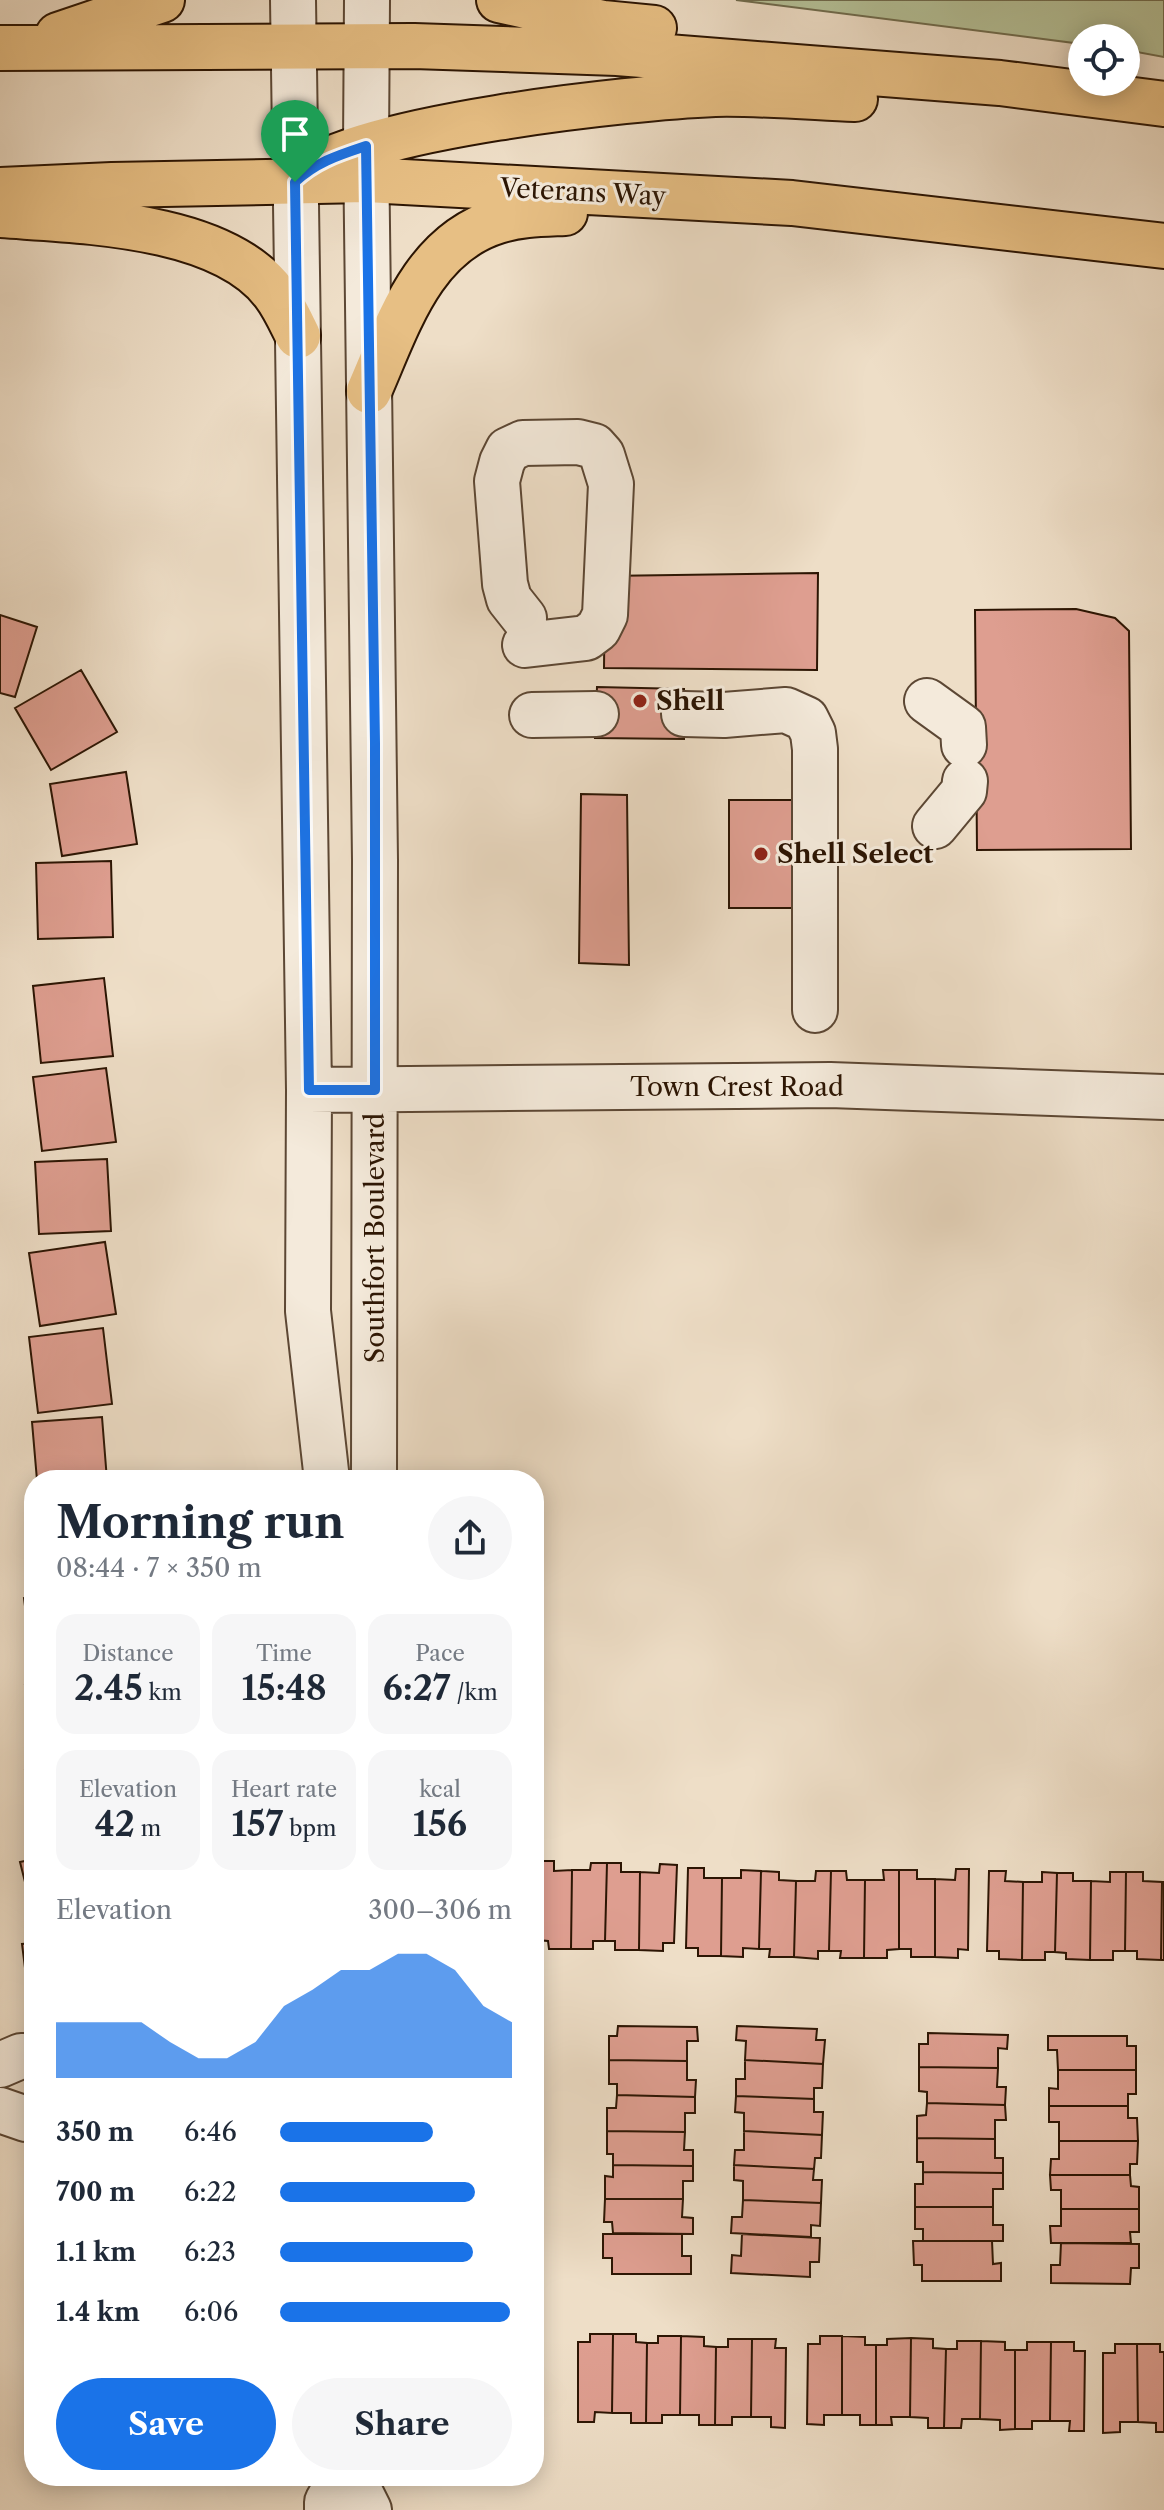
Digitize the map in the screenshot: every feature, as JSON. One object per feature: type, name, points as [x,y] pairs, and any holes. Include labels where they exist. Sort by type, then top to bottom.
[{"type":"main road","points":[[11,47],[162,0]]},
{"type":"main road","points":[[499,0],[603,23],[797,41],[839,69]]},
{"type":"main road","points":[[11,47],[414,46],[617,53],[1000,83],[1164,104]]},
{"type":"main road","points":[[0,190],[295,182],[309,168],[328,158],[366,163],[422,132],[628,101],[716,94],[878,99],[1000,83]]},
{"type":"main road","name":"Veterans Way","points":[[366,163],[792,203],[1164,246]]},
{"type":"main road","points":[[369,391],[412,294],[433,263],[471,232],[525,214],[792,203]]},
{"type":"main road","points":[[0,215],[101,222],[181,237],[230,256],[273,292],[298,336]]},
{"type":"street","points":[[293,0],[309,1090],[308,1311],[326,1470]]},
{"type":"street","name":"Southfort Boulevard","points":[[367,0],[366,163],[375,743],[374,1470]]},
{"type":"street","points":[[927,701],[963,727],[964,791],[935,826]]},
{"type":"street","points":[[684,714],[724,715],[783,709],[798,714],[810,724],[815,749],[815,1010]]},
{"type":"street","points":[[532,715],[596,714]]},
{"type":"street","name":"Town Crest Road","points":[[309,1090],[830,1085],[1164,1097]]},
{"type":"street","points":[[0,2065],[24,2056]]},
{"type":"street","points":[[0,2110],[24,2118]]},
{"type":"street","points":[[327,2510],[327,2502],[336,2486]]},
{"type":"street","points":[[357,2486],[369,2510]]},
{"type":"green space","points":[[736,0],[1164,0],[1164,57],[1140,53],[1140,24],[1068,24],[1068,42]]},
{"type":"building","points":[[818,573],[817,670],[604,668],[605,576]]},
{"type":"building","points":[[1076,609],[1115,618],[1129,631],[1131,849],[977,850],[975,610]]},
{"type":"building","points":[[0,615],[37,627],[15,697],[0,693]]},
{"type":"building","points":[[81,670],[117,732],[51,770],[15,708]]},
{"type":"building","name":"Shell","points":[[597,687],[684,689],[684,739],[595,738]]},
{"type":"building","points":[[126,772],[137,844],[62,856],[50,784]]},
{"type":"building","points":[[581,794],[627,795],[629,965],[579,963]]},
{"type":"building","name":"Shell Select","points":[[729,800],[792,800],[793,908],[729,908]]},
{"type":"building","points":[[111,861],[113,937],[38,939],[36,863]]},
{"type":"building","points":[[104,978],[113,1056],[41,1063],[33,986]]},
{"type":"building","points":[[106,1068],[116,1142],[42,1151],[33,1077]]},
{"type":"building","points":[[107,1159],[111,1231],[39,1234],[35,1162]]},
{"type":"building","points":[[105,1242],[116,1314],[40,1326],[29,1253]]},
{"type":"building","points":[[103,1328],[112,1404],[38,1413],[29,1337]]},
{"type":"building","points":[[102,1417],[106,1470],[36,1470],[32,1422]]},
{"type":"building","points":[[544,1861],[554,1861],[554,1871],[572,1870],[571,1949],[549,1949],[548,1941],[544,1941]]},
{"type":"building","points":[[591,1863],[607,1863],[605,1941],[593,1941],[593,1949],[571,1949],[572,1870],[590,1870]]},
{"type":"building","points":[[607,1863],[621,1863],[621,1872],[640,1872],[639,1950],[615,1950],[615,1941],[605,1941]]},
{"type":"building","points":[[660,1864],[677,1865],[674,1943],[663,1943],[663,1951],[639,1950],[640,1872],[659,1873]]},
{"type":"building","points":[[688,1868],[704,1868],[704,1878],[722,1878],[721,1956],[698,1956],[698,1948],[686,1948]]},
{"type":"building","points":[[956,1869],[969,1869],[968,1950],[958,1949],[958,1958],[935,1957],[935,1879],[955,1880]]},
{"type":"building","points":[[741,1870],[761,1871],[759,1949],[743,1948],[743,1957],[721,1956],[722,1878],[741,1878]]},
{"type":"building","points":[[883,1870],[899,1870],[899,1949],[887,1950],[887,1958],[864,1958],[865,1880],[884,1880]]},
{"type":"building","points":[[899,1870],[917,1870],[917,1879],[935,1879],[935,1957],[911,1957],[911,1949],[899,1949]]},
{"type":"building","points":[[761,1871],[779,1872],[779,1880],[796,1881],[794,1957],[769,1957],[770,1949],[759,1949]]},
{"type":"building","points":[[816,1871],[831,1871],[829,1951],[818,1951],[818,1959],[794,1957],[796,1881],[815,1881]]},
{"type":"building","points":[[831,1871],[846,1871],[847,1880],[865,1880],[864,1958],[840,1958],[841,1951],[829,1951]]},
{"type":"building","points":[[989,1871],[1006,1871],[1005,1881],[1023,1882],[1022,1960],[999,1959],[999,1951],[987,1951]]},
{"type":"building","points":[[1042,1872],[1057,1873],[1055,1952],[1045,1952],[1045,1960],[1022,1960],[1023,1882],[1042,1882]]},
{"type":"building","points":[[1110,1872],[1126,1872],[1125,1951],[1113,1951],[1113,1960],[1090,1960],[1091,1881],[1110,1882]]},
{"type":"building","points":[[1126,1872],[1143,1872],[1143,1881],[1162,1882],[1161,1960],[1137,1959],[1137,1951],[1125,1951]]},
{"type":"building","points":[[1057,1873],[1073,1873],[1073,1881],[1091,1881],[1090,1960],[1066,1959],[1066,1953],[1055,1952]]},
{"type":"building","points":[[1164,1882],[1164,1960],[1161,1960]]},
{"type":"building","points":[[618,2026],[697,2027],[698,2041],[687,2041],[687,2061],[609,2060],[609,2036],[617,2036]]},
{"type":"building","points":[[737,2026],[817,2029],[816,2040],[825,2040],[823,2064],[745,2060],[746,2041],[736,2040]]},
{"type":"building","points":[[928,2033],[1008,2035],[1007,2049],[998,2048],[998,2068],[919,2067],[919,2044],[928,2044]]},
{"type":"building","points":[[1048,2036],[1127,2036],[1127,2046],[1136,2046],[1136,2070],[1058,2070],[1057,2050],[1048,2050]]},
{"type":"building","points":[[609,2060],[687,2061],[687,2080],[696,2080],[695,2097],[617,2095],[617,2084],[609,2084]]},
{"type":"building","points":[[745,2060],[823,2064],[822,2088],[814,2088],[814,2099],[736,2096],[736,2079],[745,2079]]},
{"type":"building","points":[[919,2067],[998,2068],[997,2087],[1006,2087],[1005,2105],[927,2103],[927,2092],[919,2091]]},
{"type":"building","points":[[1058,2070],[1136,2070],[1136,2094],[1128,2094],[1128,2106],[1049,2106],[1049,2088],[1058,2089]]},
{"type":"building","points":[[617,2095],[695,2097],[695,2113],[685,2113],[685,2132],[607,2131],[607,2108],[616,2108]]},
{"type":"building","points":[[736,2096],[814,2099],[814,2112],[823,2112],[822,2135],[744,2131],[744,2113],[735,2112]]},
{"type":"building","points":[[927,2103],[1005,2105],[1006,2120],[995,2120],[995,2139],[917,2138],[917,2116],[926,2115]]},
{"type":"building","points":[[1049,2106],[1128,2106],[1128,2118],[1137,2118],[1138,2141],[1059,2141],[1059,2122],[1049,2122]]},
{"type":"building","points":[[607,2131],[685,2132],[684,2150],[693,2150],[693,2166],[613,2165],[613,2154],[607,2154]]},
{"type":"building","points":[[744,2131],[822,2135],[821,2158],[815,2158],[814,2169],[734,2165],[735,2150],[744,2150]]},
{"type":"building","points":[[917,2138],[995,2139],[995,2158],[1003,2158],[1003,2173],[923,2172],[923,2162],[917,2162]]},
{"type":"building","points":[[1059,2141],[1138,2141],[1137,2164],[1130,2164],[1130,2175],[1050,2175],[1051,2159],[1059,2159]]},
{"type":"building","points":[[613,2165],[693,2166],[693,2181],[683,2181],[683,2199],[605,2199],[605,2176],[613,2177]]},
{"type":"building","points":[[734,2165],[814,2169],[813,2180],[822,2180],[821,2203],[743,2200],[743,2181],[734,2180]]},
{"type":"building","points":[[923,2172],[1003,2173],[1003,2189],[993,2189],[993,2207],[915,2207],[915,2184],[923,2184]]},
{"type":"building","points":[[1050,2175],[1130,2175],[1131,2186],[1139,2187],[1139,2209],[1061,2209],[1061,2190],[1051,2190]]},
{"type":"building","points":[[605,2199],[683,2199],[682,2217],[693,2218],[693,2234],[613,2233],[612,2222],[604,2222]]},
{"type":"building","points":[[743,2200],[821,2203],[820,2226],[811,2225],[811,2237],[731,2233],[732,2217],[742,2217]]},
{"type":"building","points":[[915,2207],[993,2207],[993,2225],[1003,2225],[1003,2241],[923,2241],[923,2229],[915,2229]]},
{"type":"building","points":[[1061,2209],[1139,2209],[1139,2232],[1130,2232],[1131,2243],[1051,2243],[1050,2226],[1061,2226]]},
{"type":"building","points":[[603,2234],[682,2234],[682,2256],[691,2256],[691,2274],[612,2274],[612,2258],[603,2258]]},
{"type":"building","points":[[742,2234],[820,2238],[819,2262],[810,2262],[810,2277],[731,2273],[732,2255],[741,2256]]},
{"type":"building","points":[[913,2241],[992,2241],[993,2264],[1001,2263],[1001,2281],[922,2281],[922,2265],[914,2265]]},
{"type":"building","points":[[1061,2243],[1139,2244],[1139,2268],[1131,2268],[1130,2284],[1051,2283],[1051,2265],[1060,2265]]},
{"type":"building","points":[[590,2334],[613,2334],[612,2413],[595,2412],[594,2422],[578,2422],[578,2342],[590,2342]]},
{"type":"building","points":[[613,2334],[636,2334],[636,2342],[647,2343],[646,2423],[631,2423],[631,2413],[612,2413]]},
{"type":"building","points":[[658,2336],[681,2336],[680,2415],[662,2415],[662,2423],[646,2423],[647,2343],[658,2343]]},
{"type":"building","points":[[681,2336],[704,2337],[704,2346],[716,2347],[715,2425],[699,2425],[699,2415],[680,2415]]},
{"type":"building","points":[[820,2336],[842,2336],[842,2415],[824,2415],[824,2425],[807,2424],[808,2344],[820,2344]]},
{"type":"building","points":[[842,2336],[865,2337],[865,2345],[876,2345],[876,2425],[860,2425],[860,2415],[842,2415]]},
{"type":"building","points":[[911,2338],[910,2417],[891,2417],[892,2425],[876,2425],[876,2345],[887,2345],[887,2339]]},
{"type":"building","points":[[911,2338],[933,2339],[933,2348],[946,2349],[944,2428],[928,2428],[928,2418],[910,2417]]},
{"type":"building","points":[[728,2339],[752,2339],[751,2417],[732,2417],[732,2425],[715,2425],[716,2347],[728,2347]]},
{"type":"building","points":[[752,2339],[776,2339],[775,2348],[786,2348],[785,2428],[771,2427],[771,2417],[751,2417]]},
{"type":"building","points":[[957,2341],[981,2341],[980,2419],[962,2419],[961,2428],[944,2428],[946,2349],[957,2349]]},
{"type":"building","points":[[981,2341],[1005,2342],[1005,2350],[1015,2350],[1015,2429],[1000,2430],[1000,2420],[980,2419]]},
{"type":"building","points":[[1027,2342],[1051,2342],[1050,2421],[1032,2421],[1032,2429],[1015,2429],[1015,2350],[1027,2350]]},
{"type":"building","points":[[1051,2342],[1074,2342],[1074,2351],[1085,2351],[1084,2431],[1069,2431],[1070,2421],[1050,2421]]},
{"type":"building","points":[[1115,2344],[1137,2344],[1138,2422],[1120,2422],[1120,2432],[1103,2433],[1103,2353],[1115,2353]]},
{"type":"building","points":[[1137,2344],[1160,2344],[1160,2352],[1164,2352],[1164,2432],[1156,2432],[1156,2423],[1138,2422]]},
{"type":"place","name":"Shell","points":[[640,701]]},
{"type":"place","name":"Shell Select","points":[[761,854]]},
{"type":"route","points":[[366,146],[375,743],[375,1090],[309,1090],[295,182],[309,168],[328,158],[366,146]]}]
